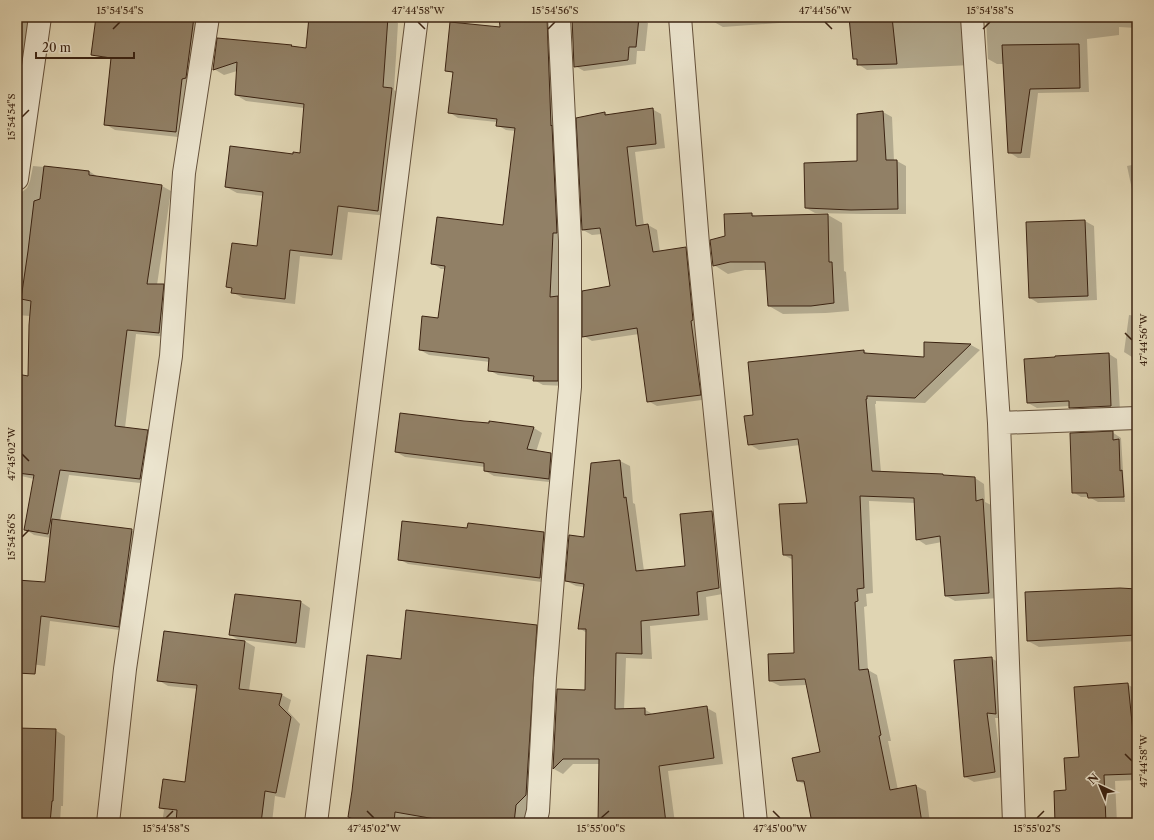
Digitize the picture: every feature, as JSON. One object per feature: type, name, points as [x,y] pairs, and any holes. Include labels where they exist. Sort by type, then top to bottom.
[{"type":"street","points":[[17,179],[40,17]]},
{"type":"street","points":[[108,823],[125,669],[171,356],[184,173],[208,17]]},
{"type":"street","points":[[316,823],[417,17]]},
{"type":"street","points":[[535,823],[538,811],[545,678],[570,387],[570,241],[559,17]]},
{"type":"street","points":[[680,17],[698,244],[756,823]]},
{"type":"street","points":[[972,17],[999,423],[1014,823]]},
{"type":"street","points":[[999,423],[1137,418]]},
{"type":"building","points":[[96,17],[194,17],[186,78],[182,79],[176,132],[104,125],[111,58],[91,55]]},
{"type":"building","points":[[309,17],[388,17],[383,87],[392,88],[378,211],[338,206],[332,255],[290,250],[285,299],[231,293],[232,288],[226,287],[232,243],[257,246],[263,192],[225,187],[230,146],[293,154],[293,152],[300,153],[304,104],[235,95],[237,62],[213,70],[217,38],[292,45],[291,46],[306,48]]},
{"type":"building","points":[[499,17],[547,17],[557,233],[553,233],[550,297],[558,296],[558,381],[533,381],[534,376],[488,371],[489,358],[419,350],[422,316],[438,318],[445,266],[431,264],[437,217],[503,225],[515,128],[496,126],[497,119],[448,113],[453,72],[445,71],[450,22],[500,27]]},
{"type":"building","points":[[572,17],[639,17],[636,47],[629,47],[628,60],[574,67]]},
{"type":"building","points":[[849,17],[892,17],[897,64],[857,65],[857,59],[853,59]]},
{"type":"building","points":[[1079,44],[1080,88],[1030,89],[1021,153],[1008,153],[1002,45]]},
{"type":"building","points":[[653,108],[656,144],[627,147],[636,226],[648,224],[653,252],[686,247],[693,320],[691,321],[701,395],[647,402],[637,328],[582,337],[582,291],[610,286],[600,228],[582,230],[576,118],[605,112],[605,115]]},
{"type":"building","points":[[883,111],[886,160],[897,160],[898,209],[851,210],[805,208],[804,163],[857,161],[857,114]]},
{"type":"building","points":[[44,166],[89,171],[89,175],[162,185],[147,284],[164,284],[159,333],[127,330],[115,426],[148,430],[140,479],[60,470],[48,534],[24,530],[34,475],[17,473],[17,374],[28,376],[31,301],[21,299],[34,201],[40,199]]},
{"type":"building","points":[[752,213],[752,216],[828,214],[829,262],[832,262],[834,303],[811,306],[768,306],[765,262],[730,262],[713,266],[710,240],[725,236],[724,214]]},
{"type":"building","points":[[1085,220],[1088,296],[1029,298],[1026,222]]},
{"type":"building","points":[[924,342],[971,344],[915,398],[867,396],[872,471],[975,477],[976,501],[983,499],[989,593],[945,596],[940,536],[916,540],[914,498],[860,496],[864,588],[857,589],[858,601],[855,602],[859,670],[868,669],[890,790],[916,785],[922,823],[812,823],[804,781],[797,781],[792,758],[820,752],[805,679],[769,681],[768,654],[794,653],[792,555],[783,555],[779,504],[807,503],[798,439],[748,445],[744,416],[753,415],[748,362],[864,350],[864,353],[924,357]]},
{"type":"building","points":[[1109,353],[1111,406],[1069,408],[1069,401],[1027,403],[1024,359]]},
{"type":"building","points":[[400,413],[464,421],[489,423],[489,421],[534,427],[527,449],[551,453],[549,479],[484,471],[484,463],[395,452]]},
{"type":"building","points":[[1113,431],[1113,440],[1119,439],[1120,471],[1122,470],[1124,497],[1088,498],[1087,493],[1072,493],[1070,433]]},
{"type":"building","points":[[620,460],[624,498],[626,497],[636,571],[685,566],[680,514],[712,511],[719,588],[697,592],[699,615],[641,621],[642,654],[616,653],[615,709],[645,708],[645,715],[707,706],[714,758],[659,766],[666,823],[598,823],[599,759],[563,759],[553,769],[557,689],[585,690],[586,629],[578,629],[584,584],[565,581],[569,535],[584,537],[591,463]]},
{"type":"building","points":[[52,519],[132,529],[119,627],[41,616],[35,674],[17,673],[17,580],[45,582]]},
{"type":"building","points":[[402,521],[467,528],[468,523],[544,532],[540,578],[398,560]]},
{"type":"building","points":[[1120,588],[1137,589],[1137,635],[1027,641],[1025,592]]},
{"type":"building","points":[[235,594],[301,601],[296,643],[229,635]]},
{"type":"building","points":[[406,610],[537,625],[526,795],[516,805],[514,823],[458,823],[395,812],[394,823],[363,823],[348,817],[367,655],[401,659]]},
{"type":"building","points":[[164,631],[245,641],[239,689],[282,694],[279,705],[291,717],[276,793],[265,791],[261,823],[176,823],[177,810],[159,808],[163,779],[185,782],[197,685],[157,681]]},
{"type":"building","points":[[992,657],[996,714],[987,713],[995,772],[964,777],[954,660]]},
{"type":"building","points":[[1128,683],[1133,732],[1133,774],[1104,775],[1106,823],[1055,823],[1054,791],[1066,790],[1064,758],[1079,757],[1074,687]]},
{"type":"building","points":[[17,728],[56,729],[53,801],[50,823],[17,823]]}]
